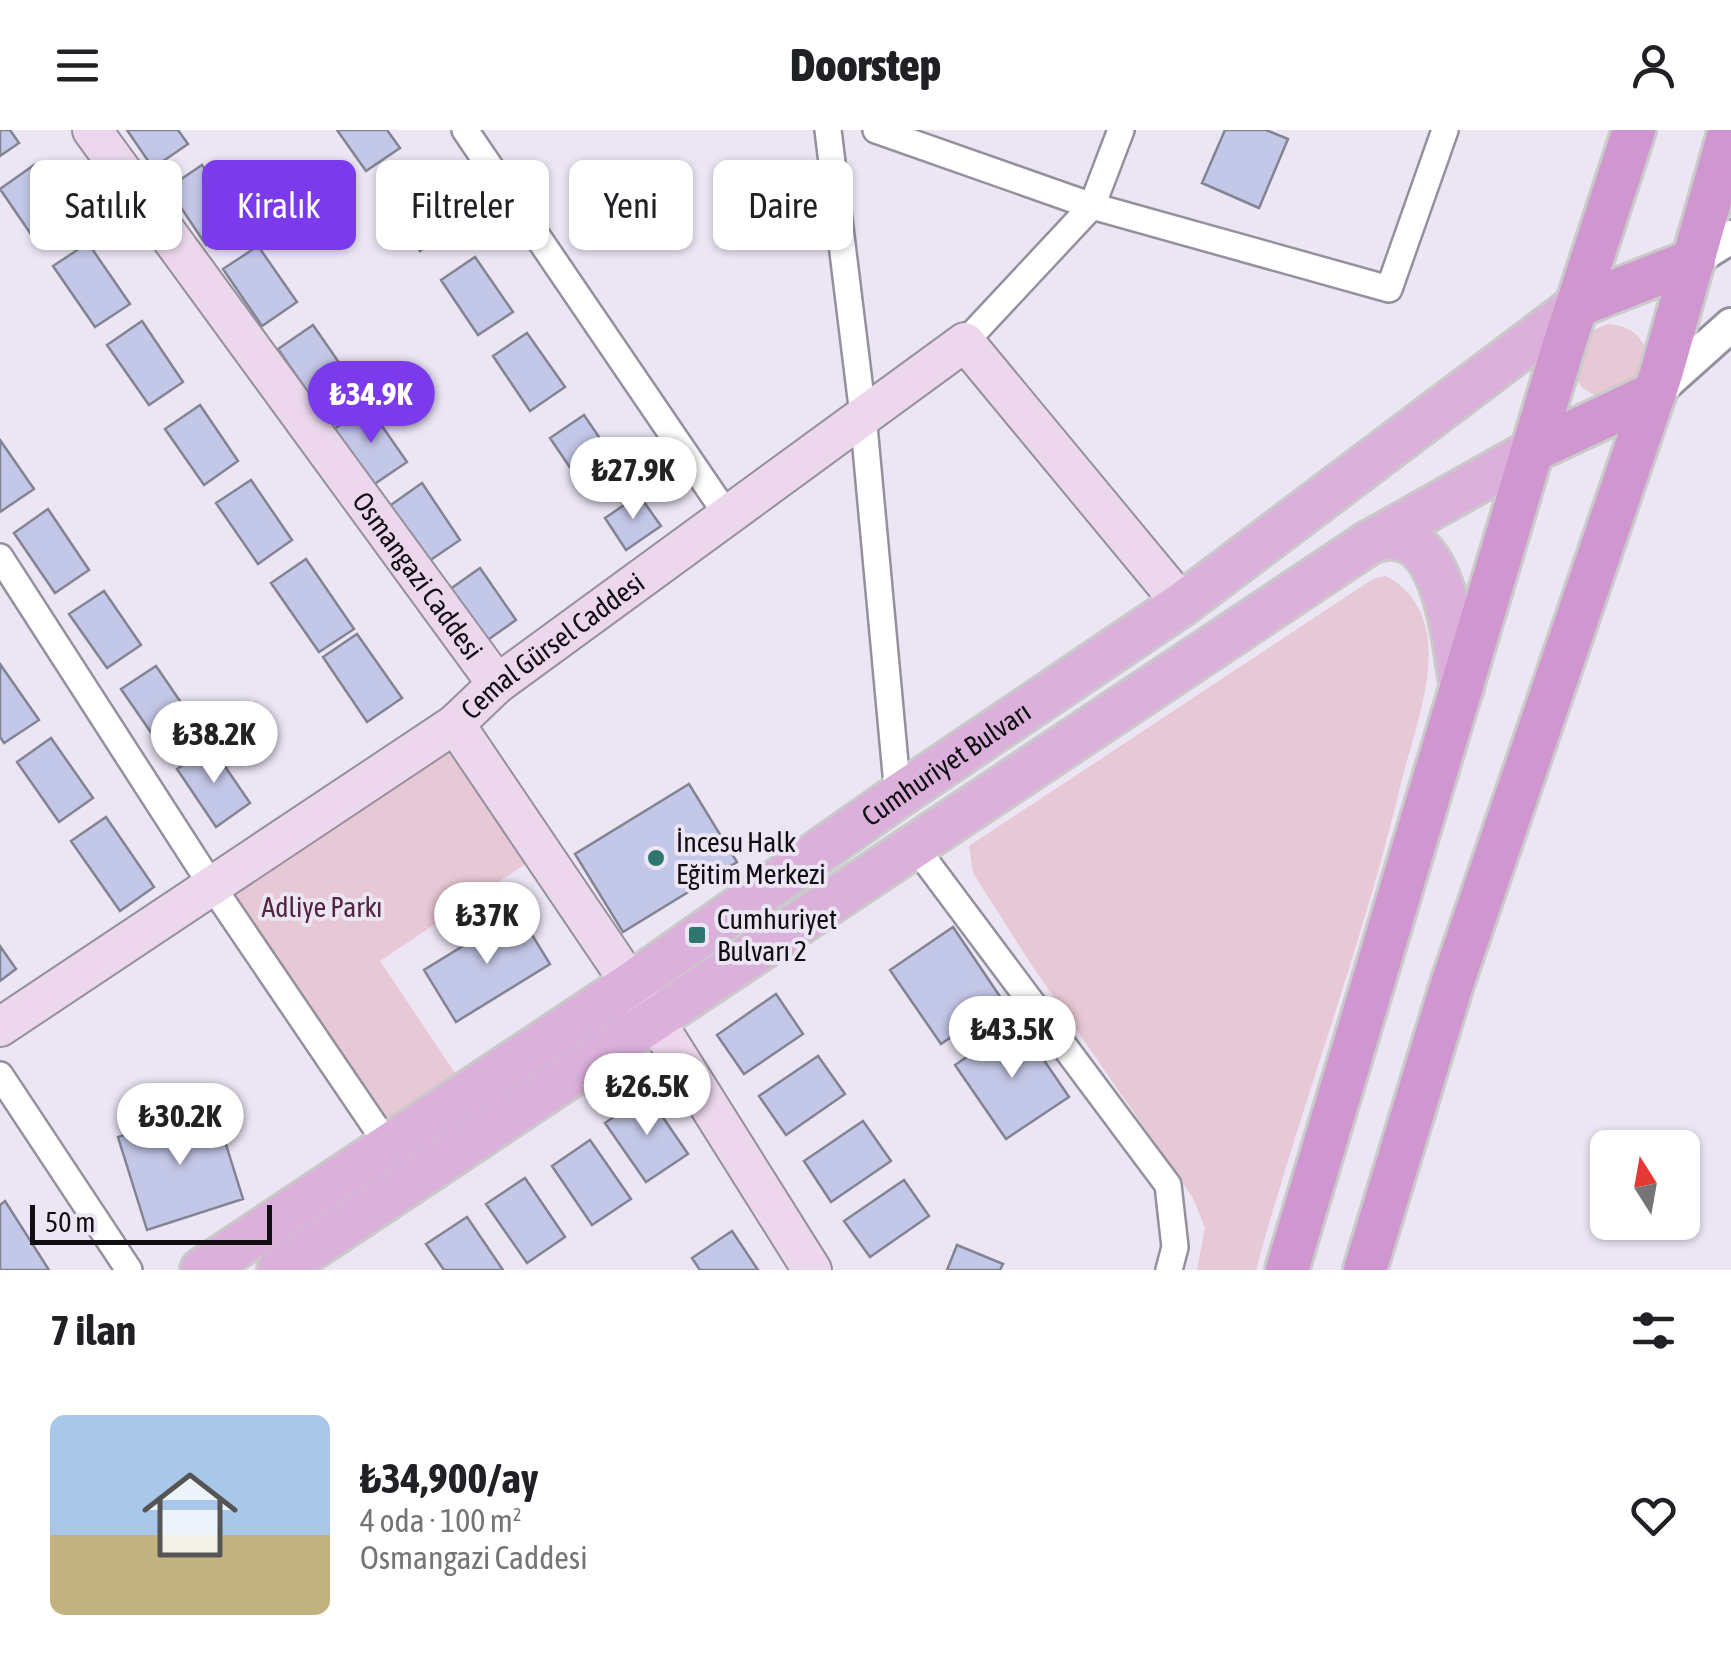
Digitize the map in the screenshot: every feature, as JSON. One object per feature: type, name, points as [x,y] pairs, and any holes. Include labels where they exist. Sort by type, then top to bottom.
[{"type":"highway","points":[[1287,1270],[1634,130]]},
{"type":"highway","points":[[1365,1270],[1452,984],[1655,394],[1730,130]]},
{"type":"highway","points":[[1578,306],[1694,260]]},
{"type":"highway","points":[[1534,450],[1655,394]]},
{"type":"main road","name":"Osmangazi Caddesi","points":[[92,130],[497,684]]},
{"type":"main road","name":"Cumhuriyet Bulvarı","points":[[202,1270],[631,984],[898,796],[1182,604],[1578,306]]},
{"type":"main road","name":"Cemal Gürsel Caddesi","points":[[0,1026],[454,724],[497,684],[965,342]]},
{"type":"main road","points":[[965,342],[1182,604]]},
{"type":"main road","name":"Cumhuriyet Bulvarı","points":[[279,1270],[1367,544],[1534,450]]},
{"type":"main road","points":[[1367,544],[1382,538],[1410,542],[1434,568],[1442,586],[1462,688]]},
{"type":"main road","points":[[454,724],[655,1020],[812,1270]]},
{"type":"street","points":[[465,130],[727,515]]},
{"type":"street","points":[[828,130],[863,415],[898,796]]},
{"type":"street","points":[[876,130],[1092,206],[1389,289],[1444,130]]},
{"type":"street","points":[[965,342],[1092,206],[1121,130]]},
{"type":"street","points":[[1694,260],[1731,237]]},
{"type":"street","points":[[1655,394],[1731,326]]},
{"type":"street","points":[[0,558],[212,886],[389,1147]]},
{"type":"street","points":[[913,844],[1168,1185],[1175,1248],[1169,1270]]},
{"type":"street","points":[[0,1075],[129,1270]]},
{"type":"green space","points":[[1608,324],[1627,329],[1640,338],[1650,371],[1603,400],[1582,388],[1576,377],[1586,333]]},
{"type":"green space","points":[[1385,576],[1409,594],[1420,612],[1427,632],[1428,659],[1420,713],[1385,845],[1256,1270],[1197,1270],[1205,1228],[1193,1198],[973,873],[969,846],[1373,579]]},
{"type":"green space","name":"Adliye Parkı","points":[[455,724],[542,853],[380,961],[469,1094],[389,1147],[212,886]]},
{"type":"building","points":[[0,130],[10,130],[19,143],[0,156]]},
{"type":"building","points":[[127,130],[178,130],[188,144],[165,160],[148,160]]},
{"type":"building","points":[[337,130],[387,130],[400,148],[376,160],[366,171]]},
{"type":"building","points":[[1225,130],[1266,130],[1288,139],[1259,208],[1202,183]]},
{"type":"building","points":[[202,165],[202,239],[182,209],[182,179]]},
{"type":"building","points":[[30,168],[30,233],[0,189]]},
{"type":"building","points":[[77,250],[93,250],[130,304],[95,327],[53,266]]},
{"type":"building","points":[[252,250],[261,250],[297,302],[262,326],[223,269]]},
{"type":"building","points":[[475,257],[513,312],[478,335],[441,280]]},
{"type":"building","points":[[142,321],[183,382],[149,405],[107,345]]},
{"type":"building","points":[[313,325],[351,380],[316,404],[278,349]]},
{"type":"building","points":[[527,333],[565,387],[530,411],[493,356]]},
{"type":"building","points":[[200,405],[238,461],[204,485],[165,429]]},
{"type":"building","points":[[368,406],[407,462],[373,485],[334,429]]},
{"type":"building","points":[[584,415],[620,468],[586,491],[550,438]]},
{"type":"building","points":[[0,440],[34,489],[0,512]]},
{"type":"building","points":[[251,480],[292,540],[258,564],[216,503]]},
{"type":"building","points":[[422,483],[460,540],[426,563],[388,507]]},
{"type":"building","points":[[639,495],[661,526],[626,550],[605,518]]},
{"type":"building","points":[[48,509],[89,570],[55,593],[14,533]]},
{"type":"building","points":[[306,559],[354,629],[319,652],[271,583]]},
{"type":"building","points":[[480,568],[516,620],[482,644],[446,592]]},
{"type":"building","points":[[104,591],[141,645],[107,668],[69,614]]},
{"type":"building","points":[[357,634],[402,698],[367,722],[323,657]]},
{"type":"building","points":[[0,664],[39,720],[4,743],[0,737]]},
{"type":"building","points":[[156,666],[195,723],[161,747],[121,689]]},
{"type":"building","points":[[51,738],[93,798],[59,822],[17,762]]},
{"type":"building","points":[[211,746],[250,803],[216,827],[177,769]]},
{"type":"building","name":"İncesu Halk Eğitim Merkezi","points":[[689,784],[737,862],[623,932],[575,854]]},
{"type":"building","points":[[106,817],[154,887],[120,911],[71,841]]},
{"type":"building","points":[[518,912],[550,964],[456,1022],[424,970]]},
{"type":"building","points":[[953,927],[1003,1001],[941,1044],[890,970]]},
{"type":"building","points":[[0,946],[16,969],[0,981]]},
{"type":"building","points":[[776,994],[803,1034],[744,1074],[717,1035]]},
{"type":"building","points":[[1018,1022],[1069,1097],[1006,1139],[955,1065]]},
{"type":"building","points":[[818,1056],[845,1094],[786,1135],[759,1096]]},
{"type":"building","points":[[647,1094],[688,1154],[646,1182],[605,1123]]},
{"type":"building","points":[[214,1106],[243,1199],[147,1230],[118,1137]]},
{"type":"building","points":[[863,1121],[891,1161],[831,1202],[804,1161]]},
{"type":"building","points":[[590,1140],[631,1199],[592,1225],[552,1166]]},
{"type":"building","points":[[525,1178],[565,1237],[527,1263],[486,1204]]},
{"type":"building","points":[[904,1180],[929,1216],[870,1257],[844,1221]]},
{"type":"building","points":[[5,1201],[49,1270],[0,1270],[0,1205]]},
{"type":"building","points":[[467,1217],[503,1270],[444,1270],[426,1244]]},
{"type":"building","points":[[732,1231],[758,1270],[700,1270],[692,1258]]},
{"type":"building","points":[[957,1245],[1003,1264],[1000,1270],[947,1270]]},
{"type":"place","name":"İncesu Halk Eğitim Merkezi","points":[[656,858]]},
{"type":"place","name":"Cumhuriyet Bulvarı 2","points":[[697,935]]}]
